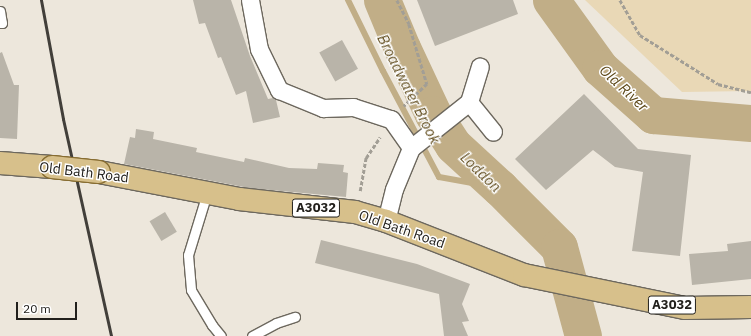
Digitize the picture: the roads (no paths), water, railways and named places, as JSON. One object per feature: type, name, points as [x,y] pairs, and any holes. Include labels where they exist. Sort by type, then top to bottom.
[{"type":"main road","name":"Old Bath Road","points":[[0,163],[99,172],[239,199],[355,212],[386,221],[524,275],[594,288],[685,308],[751,307]]},
{"type":"street","points":[[250,0],[259,49],[279,90],[323,108],[353,107],[391,119],[414,146]]},
{"type":"street","points":[[386,221],[394,189],[414,146],[463,106],[480,67]]},
{"type":"street","points":[[463,106],[492,132]]},
{"type":"lane","points":[[0,11],[2,23],[0,23]]},
{"type":"lane","points":[[208,192],[188,254],[191,290],[212,325],[221,336]]},
{"type":"lane","points":[[252,336],[276,323],[295,317]]},
{"type":"waterway","name":"Broadwater Brook","points":[[348,0],[383,71],[439,177],[500,188]]},
{"type":"waterway","name":"Loddon","points":[[382,0],[402,48],[433,114],[453,145],[500,188],[559,247],[583,336]]},
{"type":"waterway","name":"Old River","points":[[551,0],[600,68],[653,115],[751,123]]},
{"type":"railway","points":[[41,0],[63,119],[111,336]]}]
